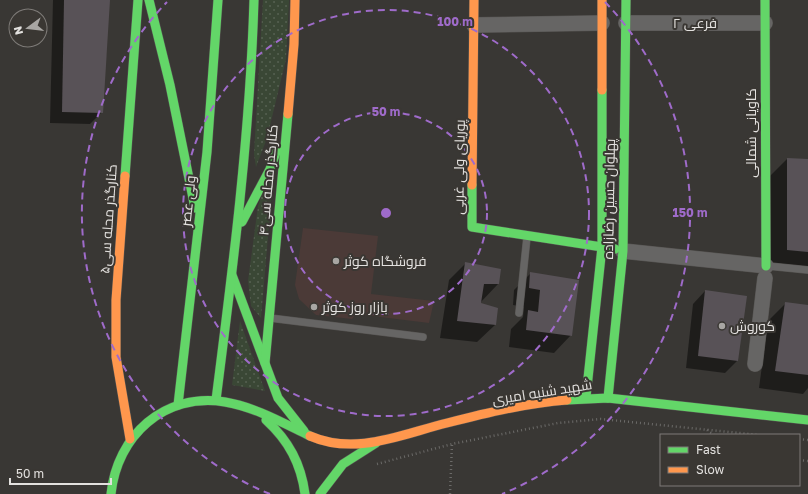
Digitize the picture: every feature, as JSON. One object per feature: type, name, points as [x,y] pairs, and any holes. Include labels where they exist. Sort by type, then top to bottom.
[{"type":"street","name":"کنارگذر محله سی۵","points":[[130,438],[116,357],[116,300],[138,0]]},
{"type":"street","points":[[149,0],[170,85],[199,230]]},
{"type":"street","name":"ولی عصر","points":[[178,405],[199,230],[216,60],[218,0]]},
{"type":"street","points":[[216,400],[238,229],[252,60],[254,0]]},
{"type":"street","name":"کنارگذر محله سی۴","points":[[266,363],[294,44],[295,0]]},
{"type":"street","name":"پوریای ولی غربی","points":[[474,0],[472,227],[623,251]]},
{"type":"street","name":"پهلوان حسین رضازاده","points":[[586,397],[602,247],[602,0]]},
{"type":"street","name":"پهلوان حسین رضازاده","points":[[608,398],[623,251],[626,0]]},
{"type":"street","name":"کاویانی شمالی","points":[[765,0],[766,272]]},
{"type":"street","points":[[474,25],[626,22]]},
{"type":"street","name":"فرعی ۲","points":[[626,22],[765,23]]},
{"type":"street","points":[[238,229],[270,168],[287,126]]},
{"type":"street","points":[[623,251],[766,272],[755,364]]},
{"type":"street","points":[[232,273],[278,398],[290,416],[308,436]]},
{"type":"street","name":"شهید شنبه امیری","points":[[378,442],[427,428],[526,406],[586,397],[608,398],[808,420]]},
{"type":"street","points":[[111,494],[112,477],[119,457],[130,438],[151,418],[178,405],[216,400],[237,405],[308,436],[336,444],[378,442]]},
{"type":"street","points":[[258,414],[278,430],[293,451],[303,475],[305,494]]},
{"type":"street","points":[[320,494],[343,464],[378,442]]},
{"type":"street","points":[[102,488],[112,477]]},
{"type":"lane","points":[[519,312],[527,235]]},
{"type":"lane","points":[[766,272],[808,270]]},
{"type":"lane","points":[[270,318],[423,337]]},
{"type":"path","points":[[370,465],[452,444],[558,423],[601,419],[748,434]]},
{"type":"path","points":[[706,430],[712,434]]},
{"type":"path","points":[[450,494],[452,444]]},
{"type":"shaded area","name":"فروشگاه کوثر","points":[[303,228],[378,236],[371,294],[434,301],[429,323],[356,314],[352,319],[316,315],[299,299],[295,285]]},
{"type":"green space","points":[[263,0],[289,0],[286,59],[267,138],[256,167],[254,154]]},
{"type":"green space","points":[[275,155],[261,318],[251,306],[248,281],[258,206]]},
{"type":"green space","points":[[240,321],[265,391],[232,385]]},
{"type":"building","points":[[64,0],[110,0],[103,113],[62,112]]},
{"type":"building","points":[[787,158],[808,159],[808,252],[787,250]]},
{"type":"building","points":[[465,262],[501,269],[499,284],[484,284],[481,303],[498,308],[496,325],[457,321]]},
{"type":"building","points":[[530,272],[579,280],[572,336],[526,330],[528,310],[538,312],[540,290],[529,288]]},
{"type":"building","name":"کوروش","points":[[705,290],[747,296],[738,361],[698,356]]},
{"type":"building","points":[[785,302],[808,305],[808,375],[775,371]]},
{"type":"traffic: fast","points":[[125,176],[138,0]]},
{"type":"traffic: fast","points":[[149,0],[170,85],[195,208]]},
{"type":"traffic: fast","points":[[178,405],[207,152],[218,0]]},
{"type":"traffic: fast","points":[[216,400],[245,150],[254,0]]},
{"type":"traffic: fast","points":[[608,398],[623,251],[626,0]]},
{"type":"traffic: fast","points":[[765,0],[766,266]]},
{"type":"traffic: fast","points":[[586,397],[602,247],[602,90]]},
{"type":"traffic: fast","points":[[265,363],[288,114]]},
{"type":"traffic: fast","points":[[242,222],[270,169],[278,147]]},
{"type":"traffic: fast","points":[[472,185],[472,227],[615,249]]},
{"type":"traffic: fast","points":[[232,275],[278,398],[304,431]]},
{"type":"traffic: fast","points":[[567,400],[608,398],[808,420]]},
{"type":"traffic: fast","points":[[111,494],[115,473],[123,454],[134,437],[147,422],[164,411],[182,404],[203,401],[236,404],[269,416],[310,436]]},
{"type":"traffic: fast","points":[[266,420],[281,436],[293,454],[297,463],[305,494]]},
{"type":"traffic: fast","points":[[320,494],[343,464],[376,443]]},
{"type":"traffic: slow","points":[[288,114],[294,44],[295,0]]},
{"type":"traffic: slow","points":[[472,185],[474,0]]},
{"type":"traffic: slow","points":[[602,0],[602,90]]},
{"type":"traffic: slow","points":[[125,176],[116,300],[116,357],[130,439]]},
{"type":"traffic: slow","points":[[310,436],[327,442],[362,444],[507,409],[537,403],[567,400]]},
{"type":"place","name":"فروشگاه کوثر","points":[[336,261]]},
{"type":"place","name":"بازار روز کوثر","points":[[314,307]]},
{"type":"place","name":"کوروش","points":[[722,326]]}]
